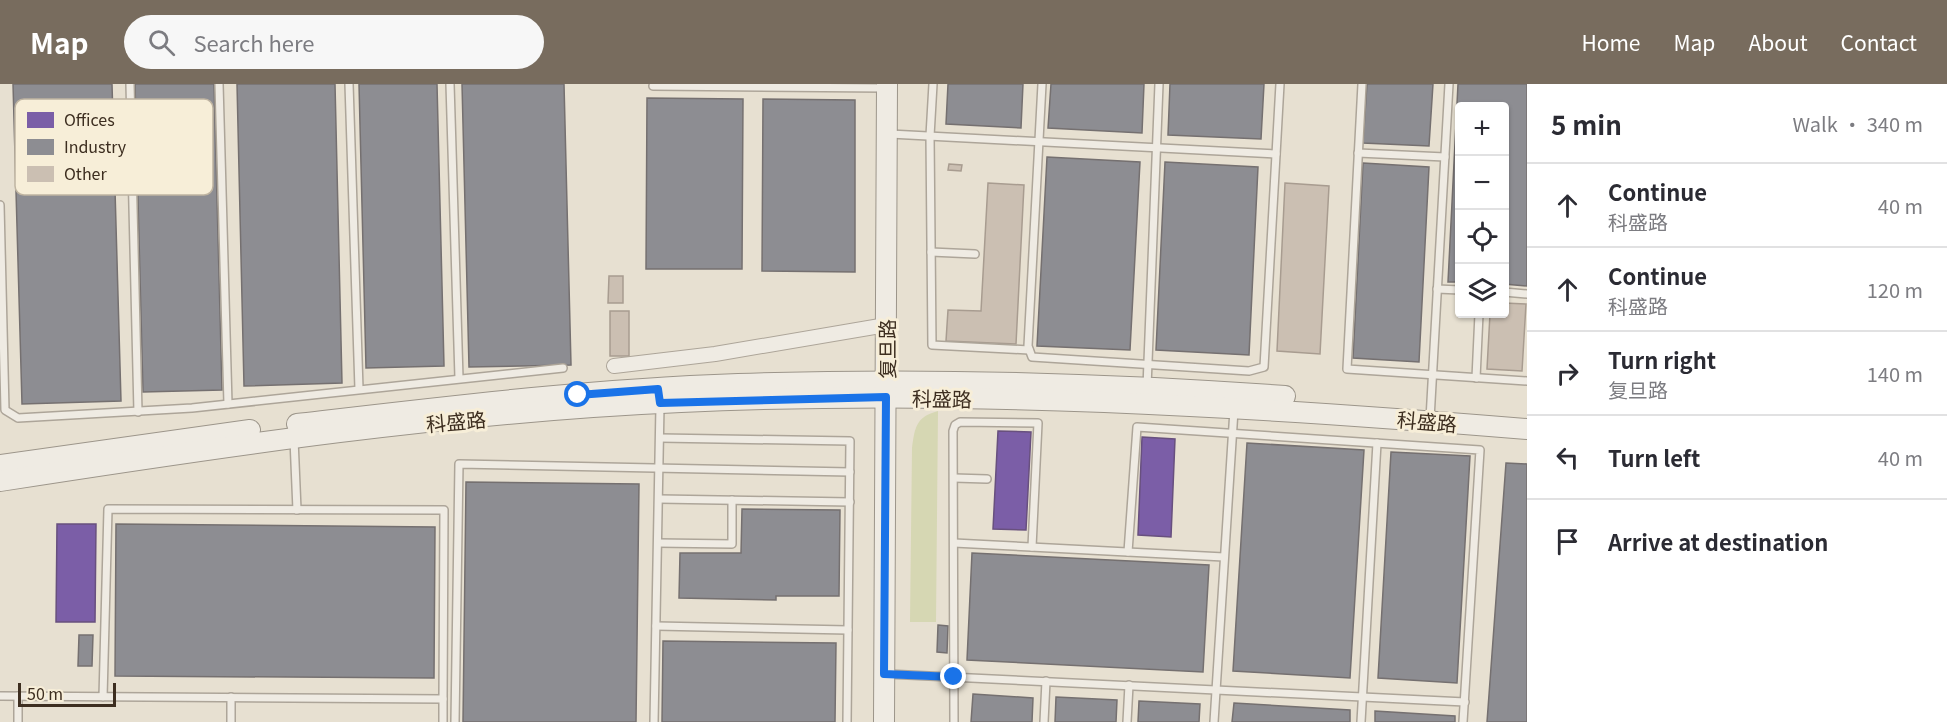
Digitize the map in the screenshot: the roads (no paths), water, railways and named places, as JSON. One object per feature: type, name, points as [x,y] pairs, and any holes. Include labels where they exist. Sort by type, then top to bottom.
[{"type":"street","name":"复旦路","points":[[884,722],[887,86]]},
{"type":"street","points":[[614,366],[715,354],[886,325]]},
{"type":"street","name":"科盛路","points":[[0,481],[404,411],[659,396],[886,390],[1147,395],[1234,399],[1430,415],[1527,417]]},
{"type":"street","name":"科盛路","points":[[1430,415],[1527,429]]},
{"type":"street","name":"科盛路","points":[[0,465],[293,432]]},
{"type":"lane","points":[[130,84],[130,99]]},
{"type":"lane","points":[[219,84],[228,404]]},
{"type":"lane","points":[[349,84],[359,389]]},
{"type":"lane","points":[[450,84],[459,378]]},
{"type":"lane","points":[[933,84],[930,136],[932,345],[1029,350]]},
{"type":"lane","points":[[1042,84],[1029,350],[1032,357],[1249,371],[1264,367],[1280,84]]},
{"type":"lane","points":[[1147,395],[1159,84]]},
{"type":"lane","points":[[1362,84],[1347,369],[1527,381]]},
{"type":"lane","points":[[1430,415],[1449,84]]},
{"type":"lane","points":[[653,86],[887,86]]},
{"type":"lane","points":[[887,134],[1276,154]]},
{"type":"lane","points":[[1358,153],[1445,157]]},
{"type":"lane","points":[[133,195],[138,412]]},
{"type":"lane","points":[[0,205],[4,410],[18,418],[138,412],[228,404],[563,368]]},
{"type":"lane","points":[[931,252],[975,254]]},
{"type":"lane","points":[[1437,289],[1455,290]]},
{"type":"lane","points":[[1509,292],[1527,294]]},
{"type":"lane","points":[[1476,378],[1479,318]]},
{"type":"lane","points":[[654,722],[660,467],[659,396]]},
{"type":"lane","points":[[1214,722],[1234,399]]},
{"type":"lane","points":[[954,722],[955,425],[960,422],[1038,423],[1032,547]]},
{"type":"lane","points":[[1128,552],[1137,427],[1480,450],[1463,722]]},
{"type":"lane","points":[[293,432],[297,510]]},
{"type":"lane","points":[[660,438],[850,441],[847,722]]},
{"type":"lane","points":[[1361,722],[1377,442]]},
{"type":"lane","points":[[455,722],[459,464],[850,472]]},
{"type":"lane","points":[[954,478],[987,479]]},
{"type":"lane","points":[[659,499],[850,502]]},
{"type":"lane","points":[[658,543],[732,544],[732,500]]},
{"type":"lane","points":[[103,697],[108,509],[444,510],[443,722]]},
{"type":"lane","points":[[954,543],[1224,557]]},
{"type":"lane","points":[[656,626],[848,630]]},
{"type":"lane","points":[[884,674],[1465,702]]},
{"type":"lane","points":[[1044,722],[1046,681]]},
{"type":"lane","points":[[1127,722],[1129,685]]},
{"type":"lane","points":[[0,696],[443,699]]},
{"type":"lane","points":[[18,696],[18,722]]},
{"type":"lane","points":[[231,697],[231,722]]}]
